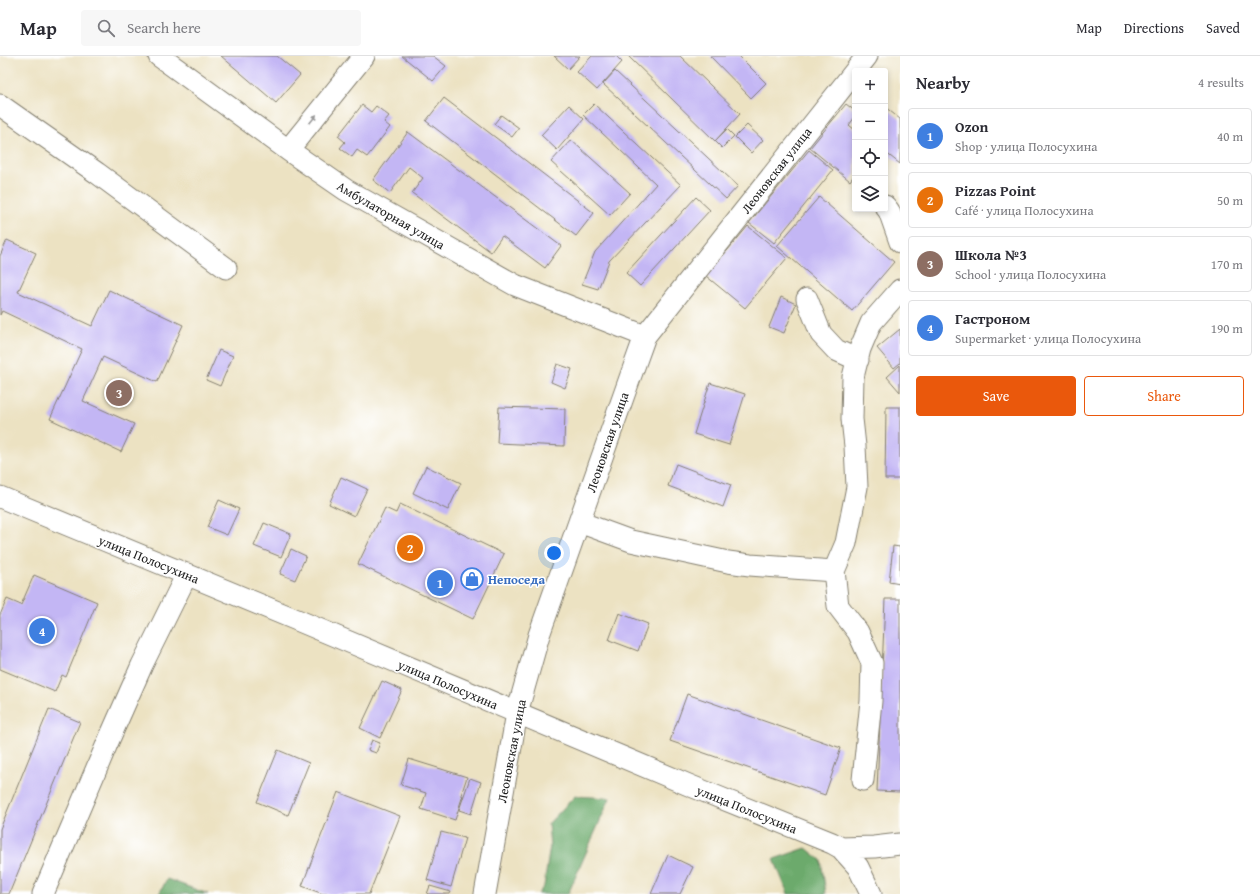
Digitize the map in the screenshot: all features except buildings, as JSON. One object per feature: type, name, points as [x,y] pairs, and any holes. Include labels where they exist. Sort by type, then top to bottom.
[{"type":"street","name":"Амбулаторная улица","points":[[158,56],[346,190],[515,285],[645,336]]},
{"type":"street","points":[[288,150],[364,56]]},
{"type":"street","name":"Леоновская улица","points":[[485,894],[517,713],[539,635],[645,336],[867,56]]},
{"type":"street","points":[[0,105],[97,173],[226,268]]},
{"type":"street","points":[[888,210],[900,242]]},
{"type":"street","points":[[863,780],[871,701],[872,663],[858,632],[838,606],[834,571],[846,543],[857,488],[852,419],[853,377],[860,348],[871,323],[900,290]]},
{"type":"street","points":[[807,299],[821,334],[836,350],[858,360]]},
{"type":"street","name":"улица Полосухина","points":[[0,497],[841,848],[874,847],[900,844]]},
{"type":"street","points":[[579,522],[632,541],[728,562],[834,571]]},
{"type":"street","points":[[43,894],[142,665],[187,574]]},
{"type":"street","points":[[841,848],[858,867],[870,894]]},
{"type":"green space","points":[[575,796],[610,798],[568,894],[538,894],[544,886],[550,846],[548,824]]},
{"type":"green space","points":[[806,848],[821,860],[826,894],[788,894],[774,859]]},
{"type":"green space","points":[[167,879],[208,894],[159,894]]},
{"type":"place","name":"Школа №3","points":[[119,393]]},
{"type":"place","name":"Pizzas Point","points":[[410,548]]},
{"type":"place","name":"Непоседа","points":[[472,579]]},
{"type":"place","name":"Ozon","points":[[440,583]]},
{"type":"place","name":"Гастроном","points":[[42,631]]}]
